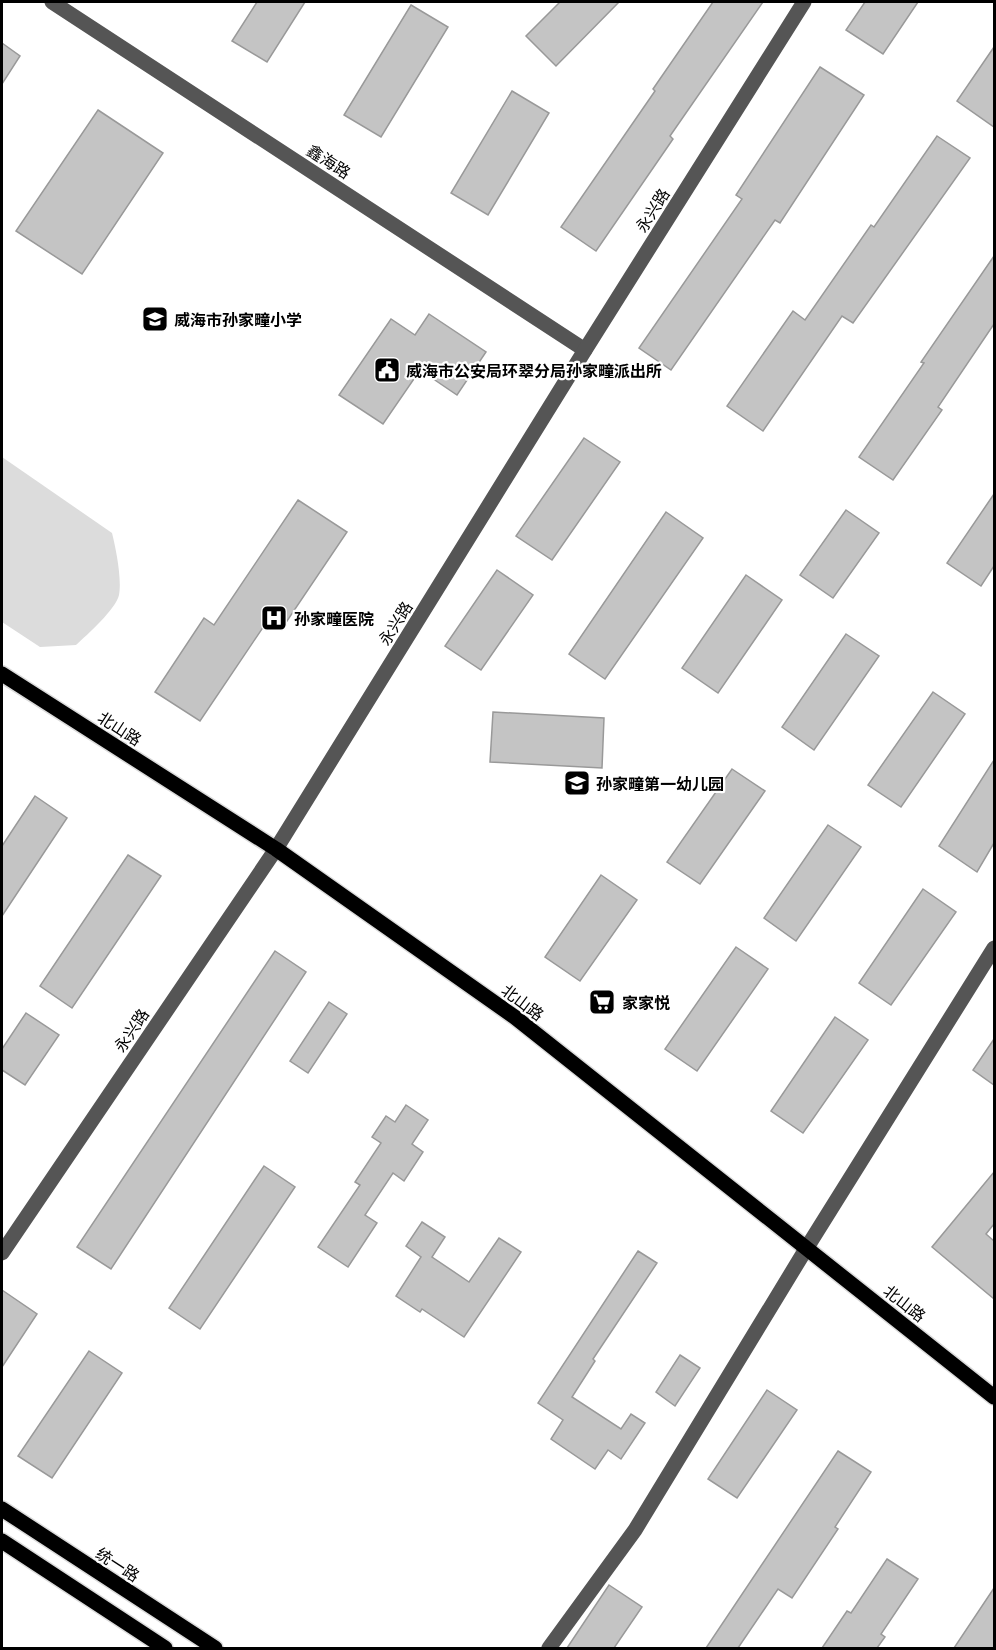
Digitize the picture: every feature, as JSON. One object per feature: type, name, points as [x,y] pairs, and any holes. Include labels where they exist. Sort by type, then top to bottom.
[{"type":"main road","name":"北山路","points":[[2,674],[276,849],[516,1018],[994,1397]]},
{"type":"main road","name":"统一路","points":[[2,1509],[215,1648]]},
{"type":"main road","points":[[2,1541],[165,1648]]},
{"type":"street","name":"鑫海路","points":[[52,2],[585,350]]},
{"type":"street","name":"永兴路","points":[[2,1253],[276,849],[804,2]]},
{"type":"street","points":[[549,1648],[635,1530],[806,1249],[994,948]]},
{"type":"shaded area","points":[[2,457],[112,533],[117,555],[119,595],[107,614],[76,645],[40,647],[2,622]]},
{"type":"building","points":[[257,2],[305,2],[267,62],[232,41]]},
{"type":"building","points":[[560,2],[619,2],[556,66],[526,36]]},
{"type":"building","points":[[713,2],[763,2],[670,136],[673,139],[596,251],[561,227]]},
{"type":"building","points":[[865,2],[918,2],[883,54],[846,30]]},
{"type":"building","points":[[411,5],[448,27],[381,137],[344,115]]},
{"type":"building","points":[[2,43],[20,56],[2,84]]},
{"type":"building","points":[[994,47],[994,127],[957,101]]},
{"type":"building","points":[[820,67],[864,95],[780,223],[775,220],[671,370],[639,348],[742,199],[736,195]]},
{"type":"building","points":[[512,91],[549,113],[488,215],[451,193]]},
{"type":"building","points":[[98,110],[163,153],[82,274],[16,231]]},
{"type":"building","points":[[937,136],[970,158],[853,323],[842,316],[763,431],[727,406],[793,311],[805,320],[871,225],[874,227]]},
{"type":"building","points":[[994,256],[994,324],[938,407],[942,410],[893,480],[859,457]]},
{"type":"building","points":[[429,314],[486,352],[457,395],[420,370],[383,424],[339,395],[391,319],[415,335]]},
{"type":"building","points":[[584,438],[620,462],[552,560],[516,536]]},
{"type":"building","points":[[994,494],[994,566],[981,586],[947,563]]},
{"type":"building","points":[[298,500],[347,532],[285,624],[272,614],[200,721],[155,692],[204,618],[214,625]]},
{"type":"building","points":[[846,510],[879,533],[833,598],[800,575]]},
{"type":"building","points":[[666,512],[703,538],[605,679],[569,654]]},
{"type":"building","points":[[497,570],[533,595],[481,670],[445,646]]},
{"type":"building","points":[[746,575],[782,600],[718,693],[682,668]]},
{"type":"building","points":[[846,634],[879,656],[814,750],[782,727]]},
{"type":"building","points":[[933,692],[965,714],[901,807],[868,785]]},
{"type":"building","points":[[493,712],[604,718],[602,768],[490,762]]},
{"type":"building","points":[[994,760],[994,843],[977,872],[939,846]]},
{"type":"building","points":[[732,769],[765,791],[700,884],[667,862]]},
{"type":"building","points":[[35,796],[67,818],[2,916],[2,846]]},
{"type":"building","points":[[828,825],[861,847],[796,941],[764,918]]},
{"type":"building","points":[[128,855],[161,876],[72,1008],[40,986]]},
{"type":"building","points":[[601,875],[637,900],[580,981],[545,957]]},
{"type":"building","points":[[923,889],[956,912],[891,1005],[859,983]]},
{"type":"building","points":[[736,947],[768,969],[697,1071],[665,1049]]},
{"type":"building","points":[[275,951],[306,972],[111,1269],[77,1247]]},
{"type":"building","points":[[329,1002],[347,1014],[308,1073],[290,1061]]},
{"type":"building","points":[[26,1013],[59,1035],[25,1085],[2,1070],[2,1049]]},
{"type":"building","points":[[835,1017],[868,1040],[803,1133],[771,1111]]},
{"type":"building","points":[[994,1039],[994,1085],[973,1070]]},
{"type":"building","points":[[406,1105],[428,1120],[412,1144],[423,1152],[404,1181],[393,1173],[365,1215],[377,1223],[348,1267],[318,1247],[360,1185],[355,1182],[381,1143],[372,1137],[386,1116],[395,1122]]},
{"type":"building","points":[[264,1166],[295,1187],[200,1329],[169,1308]]},
{"type":"building","points":[[994,1172],[994,1224],[986,1234],[994,1241],[994,1299],[932,1247]]},
{"type":"building","points":[[422,1222],[445,1237],[432,1257],[469,1282],[499,1238],[521,1252],[464,1337],[422,1309],[420,1312],[396,1296],[421,1257],[406,1246]]},
{"type":"building","points":[[638,1251],[657,1263],[593,1359],[595,1361],[572,1397],[621,1429],[631,1414],[645,1423],[621,1459],[608,1450],[595,1469],[551,1439],[563,1420],[538,1403]]},
{"type":"building","points":[[2,1290],[37,1314],[2,1367]]},
{"type":"building","points":[[89,1351],[122,1373],[52,1478],[18,1456]]},
{"type":"building","points":[[680,1355],[700,1368],[675,1406],[656,1392]]},
{"type":"building","points":[[767,1390],[797,1410],[737,1498],[708,1479]]},
{"type":"building","points":[[838,1451],[871,1472],[835,1527],[838,1529],[792,1598],[778,1589],[738,1648],[706,1648]]},
{"type":"building","points":[[887,1559],[918,1579],[881,1634],[885,1637],[877,1648],[822,1648],[847,1611],[851,1613]]},
{"type":"building","points":[[609,1585],[642,1607],[614,1648],[567,1648]]},
{"type":"building","points":[[994,1588],[994,1648],[954,1648]]},
{"type":"place","name":"威海市孙家疃小学","points":[[155,319]]},
{"type":"place","name":"威海市公安局环翠分局孙家疃派出所","points":[[387,370]]},
{"type":"place","name":"孙家疃医院","points":[[274,618]]},
{"type":"place","name":"孙家疃第一幼儿园","points":[[577,783]]},
{"type":"place","name":"家家悦","points":[[602,1002]]}]
